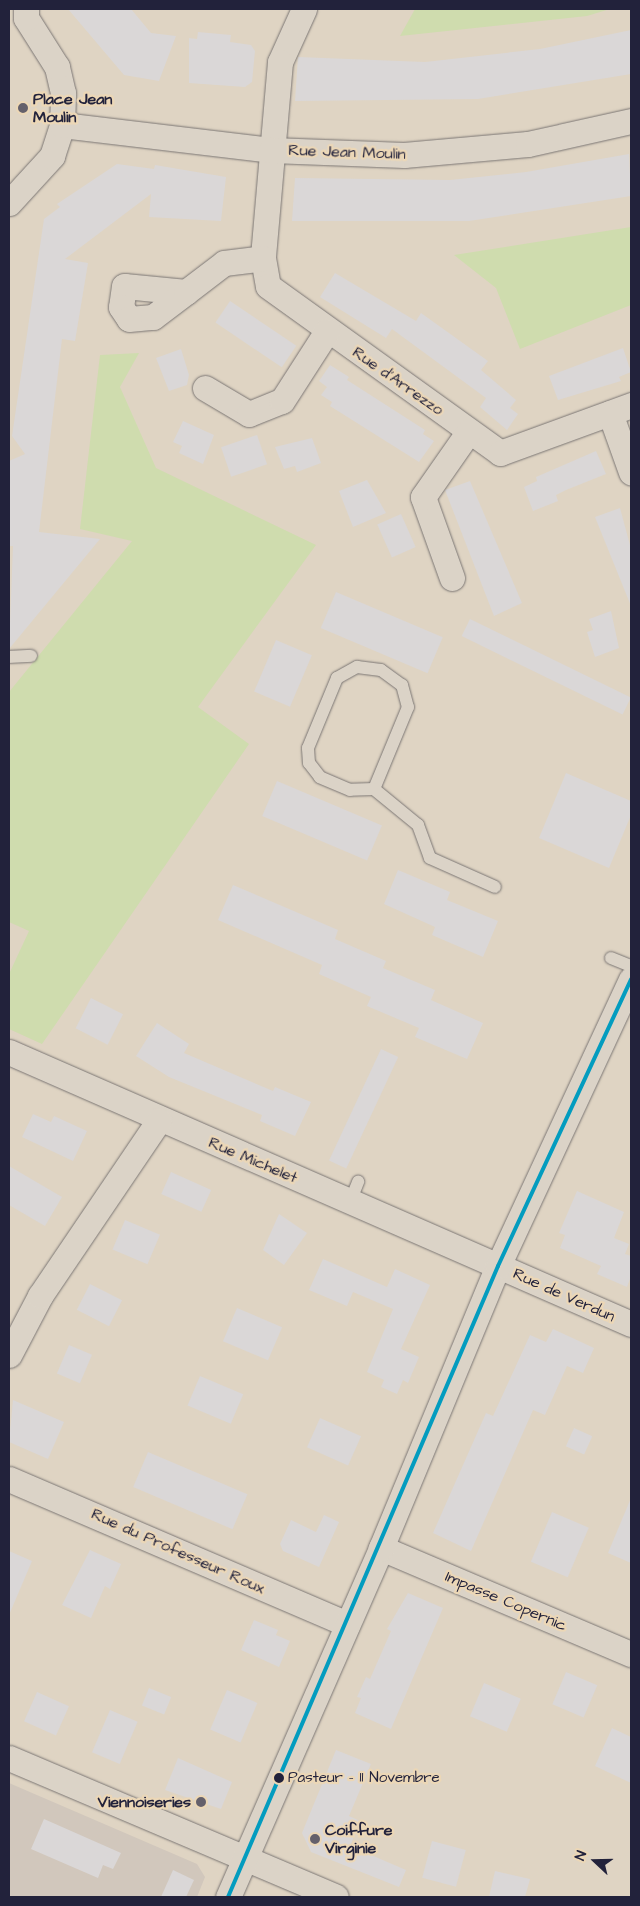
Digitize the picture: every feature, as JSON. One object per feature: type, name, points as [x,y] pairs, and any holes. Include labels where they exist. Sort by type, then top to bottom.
[{"type":"street","points":[[9,203],[52,156],[62,125],[63,93],[57,67],[26,18],[26,9]]},
{"type":"street","name":"Rue d'Arrezzo","points":[[304,9],[280,62],[263,258],[268,286],[326,331],[500,453],[620,409],[631,472]]},
{"type":"street","name":"Rue Jean Moulin","points":[[62,125],[271,150],[404,155],[528,144],[631,122]]},
{"type":"street","points":[[186,292],[224,262],[263,258]]},
{"type":"street","points":[[205,388],[249,414],[282,401],[326,331]]},
{"type":"street","points":[[452,578],[423,497],[469,431]]},
{"type":"street","points":[[228,1897],[381,1548],[498,1266],[631,979]]},
{"type":"street","name":"Rue Michelet","points":[[9,1052],[159,1120],[354,1192],[498,1266]]},
{"type":"street","points":[[9,1355],[40,1296],[159,1120]]},
{"type":"street","name":"Rue de Verdun","points":[[498,1266],[631,1324]]},
{"type":"street","name":"Rue du Professeur Roux","points":[[9,1479],[347,1624]]},
{"type":"street","name":"Impasse Copernic","points":[[381,1548],[631,1654]]},
{"type":"street","points":[[9,1758],[336,1897]]},
{"type":"lane","points":[[9,657],[31,656]]},
{"type":"lane","points":[[374,788],[408,707],[402,685],[381,670],[357,666],[337,678],[308,748],[309,763],[320,777],[350,790],[374,788],[418,825],[430,858],[495,887]]},
{"type":"lane","points":[[611,958],[631,966]]},
{"type":"shaded area","points":[[9,1783],[197,1864],[205,1877],[197,1897],[9,1897]]},
{"type":"green space","points":[[415,9],[610,9],[587,16],[400,36]]},
{"type":"green space","points":[[631,227],[631,305],[520,349],[496,288],[454,255]]},
{"type":"green space","points":[[139,353],[120,387],[156,468],[316,545],[198,707],[249,744],[42,1044],[9,1029],[9,974],[29,931],[9,922],[9,692],[132,541],[80,529],[100,355]]},
{"type":"building","points":[[68,9],[131,9],[151,33],[176,36],[159,81],[124,75]]},
{"type":"building","points":[[631,30],[631,74],[478,99],[295,101],[298,57],[425,62],[540,49]]},
{"type":"building","points":[[198,32],[231,35],[230,42],[251,45],[255,51],[252,82],[245,87],[189,83],[189,38],[197,39]]},
{"type":"building","points":[[629,154],[631,196],[469,221],[292,221],[295,178],[450,180],[526,172]]},
{"type":"building","points":[[117,164],[154,169],[155,165],[226,177],[221,221],[149,217],[151,194],[65,259],[88,263],[75,341],[62,339],[39,532],[100,539],[9,649],[13,546],[9,546],[9,461],[25,454],[12,436],[44,219],[60,207],[57,204]]},
{"type":"building","points":[[335,273],[416,321],[421,313],[488,361],[481,370],[516,400],[510,408],[518,414],[507,430],[480,407],[486,398],[392,329],[386,338],[320,297]]},
{"type":"building","points":[[230,301],[296,346],[282,367],[215,323]]},
{"type":"building","points":[[623,348],[631,372],[619,377],[621,381],[558,400],[549,376]]},
{"type":"building","points":[[181,349],[189,375],[187,385],[169,391],[156,358]]},
{"type":"building","points":[[330,365],[349,377],[347,380],[425,430],[423,434],[434,441],[419,462],[330,406],[332,402],[321,395],[327,387],[319,381]]},
{"type":"building","points":[[183,421],[214,435],[203,464],[179,453],[182,446],[173,442]]},
{"type":"building","points":[[257,435],[267,464],[231,477],[221,447]]},
{"type":"building","points":[[312,438],[321,463],[297,472],[295,466],[284,469],[275,447]]},
{"type":"building","points":[[596,451],[606,474],[556,495],[558,501],[533,511],[524,487],[537,481],[536,477]]},
{"type":"building","points":[[367,480],[386,513],[353,527],[339,491]]},
{"type":"building","points":[[470,481],[522,603],[494,616],[445,490]]},
{"type":"building","points":[[620,508],[631,549],[631,606],[595,517]]},
{"type":"building","points":[[401,514],[416,547],[392,557],[377,525]]},
{"type":"building","points":[[336,592],[443,637],[428,673],[321,628]]},
{"type":"building","points":[[611,611],[619,648],[595,657],[587,632],[593,630],[589,619]]},
{"type":"building","points":[[470,619],[631,697],[623,715],[462,636]]},
{"type":"building","points":[[276,640],[312,655],[290,707],[254,692]]},
{"type":"building","points":[[566,773],[631,801],[631,815],[609,868],[539,838]]},
{"type":"building","points":[[277,781],[382,826],[367,861],[262,816]]},
{"type":"building","points":[[398,870],[450,892],[447,900],[498,921],[483,957],[432,935],[435,927],[384,904]]},
{"type":"building","points":[[233,885],[338,930],[335,939],[386,961],[383,968],[435,990],[431,1000],[483,1023],[467,1059],[415,1037],[419,1028],[367,1006],[371,997],[319,974],[322,965],[218,920]]},
{"type":"building","points":[[91,998],[123,1014],[108,1045],[76,1028]]},
{"type":"building","points":[[157,1023],[189,1044],[184,1053],[273,1091],[275,1087],[311,1102],[295,1136],[260,1121],[262,1115],[169,1077],[136,1056]]},
{"type":"building","points":[[381,1049],[398,1057],[346,1169],[329,1160]]},
{"type":"building","points":[[33,1114],[51,1122],[54,1116],[87,1131],[73,1161],[22,1137]]},
{"type":"building","points":[[9,1166],[62,1197],[45,1226],[9,1205]]},
{"type":"building","points":[[171,1172],[211,1190],[201,1212],[161,1194]]},
{"type":"building","points":[[577,1191],[624,1212],[614,1238],[629,1244],[625,1254],[631,1256],[631,1276],[627,1287],[597,1274],[601,1266],[560,1248],[565,1235],[559,1233]]},
{"type":"building","points":[[279,1214],[307,1233],[284,1265],[263,1250]]},
{"type":"building","points":[[125,1220],[160,1235],[147,1264],[112,1249]]},
{"type":"building","points":[[323,1259],[387,1287],[395,1269],[430,1285],[401,1349],[419,1357],[408,1383],[403,1380],[397,1394],[381,1387],[384,1380],[367,1372],[393,1309],[353,1292],[347,1306],[309,1290]]},
{"type":"building","points":[[90,1284],[122,1300],[109,1326],[77,1310]]},
{"type":"building","points":[[237,1308],[282,1327],[268,1360],[223,1341]]},
{"type":"building","points":[[553,1329],[594,1348],[583,1373],[567,1366],[545,1415],[533,1410],[471,1551],[433,1533],[486,1413],[493,1416],[530,1335],[546,1342]]},
{"type":"building","points":[[69,1345],[92,1355],[80,1383],[57,1374]]},
{"type":"building","points":[[200,1376],[243,1394],[231,1424],[187,1405]]},
{"type":"building","points":[[13,1400],[64,1422],[48,1459],[9,1442]]},
{"type":"building","points":[[320,1418],[361,1436],[348,1466],[307,1447]]},
{"type":"building","points":[[574,1428],[592,1436],[584,1454],[566,1446]]},
{"type":"building","points":[[148,1452],[247,1494],[233,1529],[133,1487]]},
{"type":"building","points":[[631,1498],[631,1563],[608,1553]]},
{"type":"building","points":[[552,1512],[589,1528],[568,1577],[531,1562]]},
{"type":"building","points":[[324,1515],[339,1522],[319,1567],[283,1551],[280,1544],[291,1520],[316,1532]]},
{"type":"building","points":[[90,1550],[121,1564],[110,1589],[105,1586],[91,1618],[62,1605]]},
{"type":"building","points":[[9,1551],[32,1561],[9,1615]]},
{"type":"building","points":[[408,1593],[443,1608],[391,1729],[355,1713],[361,1698],[357,1697],[366,1677],[370,1679],[391,1631],[387,1629]]},
{"type":"building","points":[[254,1620],[278,1630],[276,1635],[290,1641],[279,1667],[241,1650]]},
{"type":"building","points":[[566,1672],[597,1685],[584,1718],[552,1704]]},
{"type":"building","points":[[484,1683],[521,1699],[507,1732],[470,1716]]},
{"type":"building","points":[[149,1688],[171,1697],[164,1715],[142,1706]]},
{"type":"building","points":[[227,1690],[257,1703],[241,1742],[210,1730]]},
{"type":"building","points":[[37,1692],[69,1706],[56,1735],[24,1721]]},
{"type":"building","points":[[110,1710],[138,1722],[120,1764],[92,1752]]},
{"type":"building","points":[[612,1728],[631,1737],[631,1783],[595,1766]]},
{"type":"building","points":[[336,1750],[371,1764],[349,1816],[360,1821],[350,1846],[406,1870],[399,1887],[311,1852],[302,1833]]},
{"type":"building","points":[[178,1758],[232,1782],[221,1809],[165,1790]]},
{"type":"building","points":[[44,1819],[121,1853],[113,1869],[103,1865],[98,1878],[31,1849]]},
{"type":"building","points":[[432,1841],[466,1850],[456,1887],[422,1878]]},
{"type":"building","points":[[173,1870],[194,1880],[186,1897],[161,1897]]},
{"type":"building","points":[[495,1871],[530,1879],[525,1897],[489,1897]]},
{"type":"transit line","points":[[228,1897],[498,1266],[631,979]]},
{"type":"place","name":"Place Jean Moulin","points":[[23,108]]},
{"type":"place","name":"Pasteur - 11 Novembre","points":[[279,1778]]},
{"type":"place","name":"Viennoiseries","points":[[201,1802]]},
{"type":"place","name":"Coiffure Virginie","points":[[315,1839]]}]
